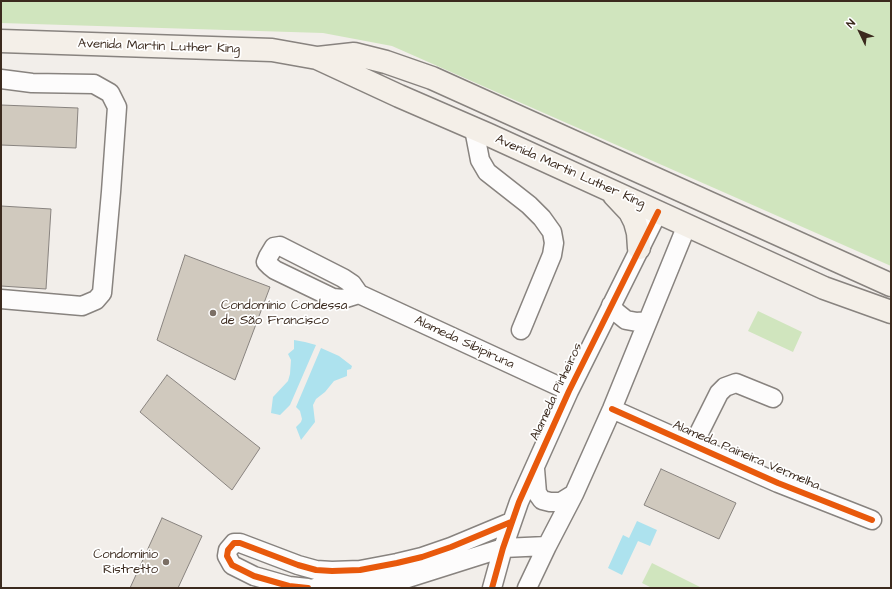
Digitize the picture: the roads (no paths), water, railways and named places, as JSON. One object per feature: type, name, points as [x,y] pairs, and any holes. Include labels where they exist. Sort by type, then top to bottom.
[{"type":"main road","name":"Avenida Martin Luther King","points":[[1,41],[272,50],[317,58],[824,288],[891,312]]},
{"type":"main road","name":"Avenida Martin Luther King","points":[[317,58],[354,54],[386,62],[432,78],[678,192],[891,285]]},
{"type":"main road","points":[[416,103],[404,93],[399,83],[405,74],[418,73]]},
{"type":"main road","points":[[607,189],[630,212],[638,233],[639,248]]},
{"type":"main road","points":[[658,212],[678,192],[686,225]]},
{"type":"street","points":[[1,79],[32,83],[94,84],[110,93],[117,107],[112,192],[102,294],[96,300],[82,306],[1,299]]},
{"type":"street","points":[[474,129],[480,160],[487,172],[529,205],[542,218],[552,232],[554,243],[552,255],[521,330]]},
{"type":"street","name":"Alameda Pinheiros","points":[[492,588],[511,522],[569,391],[658,212]]},
{"type":"street","points":[[527,588],[574,494],[612,409],[686,225]]},
{"type":"street","name":"Alameda Sibipiruna","points":[[359,294],[569,391]]},
{"type":"street","points":[[611,305],[616,312],[626,320],[637,322],[648,321]]},
{"type":"street","points":[[693,445],[719,392],[725,387],[736,383],[774,398]]},
{"type":"street","name":"Alameda Paineira Vermelha","points":[[612,409],[778,483],[872,520]]},
{"type":"street","points":[[535,468],[536,489],[542,500],[561,502],[574,494]]},
{"type":"street","points":[[308,588],[251,582],[232,565],[227,556],[228,550],[234,543],[240,542],[298,565],[316,570],[360,570],[422,557],[451,547],[511,522]]},
{"type":"street","points":[[314,588],[376,584],[405,579],[503,548],[547,546]]},
{"type":"street","points":[[251,582],[266,552]]},
{"type":"street","points":[[289,586],[298,565]]},
{"type":"water","points":[[294,340],[316,345],[290,405],[280,415],[271,413],[273,397],[288,381],[291,360],[288,354],[294,349]]},
{"type":"water","points":[[321,348],[339,356],[352,366],[351,369],[347,370],[347,376],[334,381],[325,392],[316,399],[313,405],[315,422],[301,440],[296,427],[302,419],[300,411],[296,407]]},
{"type":"water","points":[[637,521],[657,530],[650,546],[638,541],[622,575],[608,568],[623,535],[629,538]]},
{"type":"place","name":"Condomínio Condessa de São Francisco","points":[[213,313]]},
{"type":"place","name":"Condomínio Ristretto","points":[[166,562]]}]
